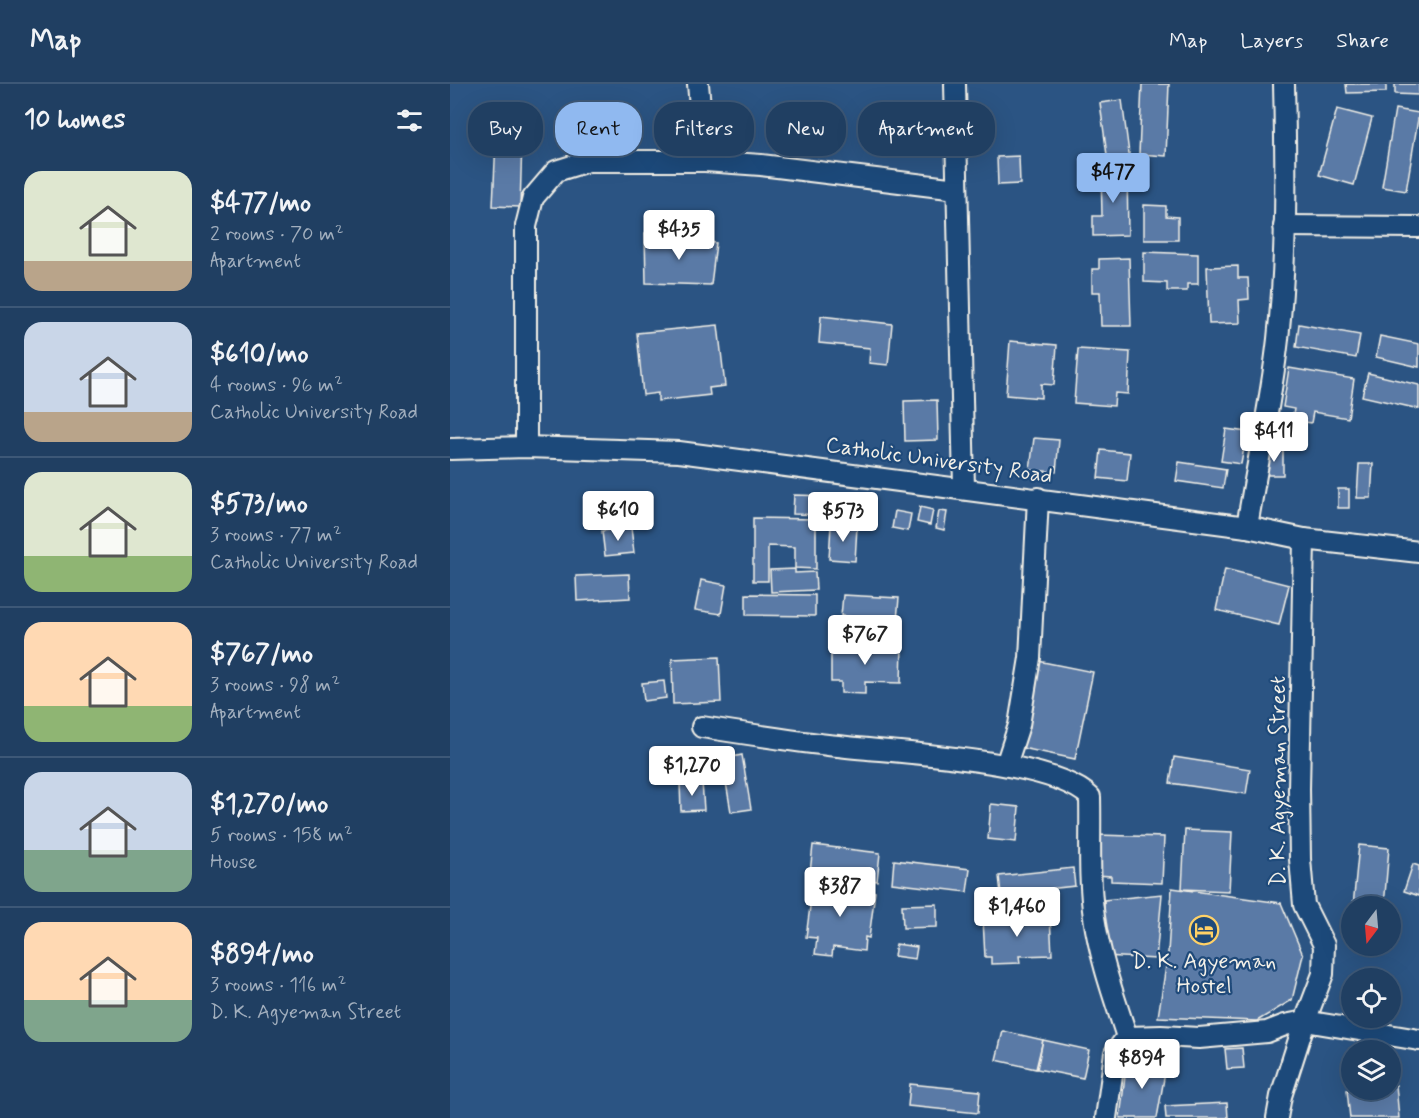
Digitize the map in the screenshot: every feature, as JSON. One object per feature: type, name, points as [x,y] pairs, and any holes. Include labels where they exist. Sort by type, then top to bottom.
[{"type":"street","points":[[698,84],[705,161]]},
{"type":"street","points":[[955,84],[964,488]]},
{"type":"street","points":[[1247,527],[1278,340],[1286,158],[1284,84]]},
{"type":"street","points":[[526,447],[526,226],[533,198],[556,171],[588,161],[705,161],[761,165],[957,189]]},
{"type":"street","points":[[1284,226],[1419,227]]},
{"type":"street","name":"Catholic University Road","points":[[450,449],[526,447],[679,452],[1247,527],[1304,539],[1419,552]]},
{"type":"street","points":[[1006,765],[1019,725],[1030,658],[1038,498]]},
{"type":"street","name":"D. K. Agyeman Street","points":[[1277,1118],[1281,1096],[1323,974],[1324,945],[1304,905],[1300,859],[1299,789],[1304,539]]},
{"type":"street","points":[[702,728],[1006,765],[1052,777],[1081,788],[1090,796],[1089,858],[1093,914],[1100,952],[1127,1037]]},
{"type":"street","points":[[1127,1037],[1199,1038],[1267,1032],[1305,1021],[1419,1040]]},
{"type":"street","points":[[1106,1118],[1115,1053],[1127,1037]]},
{"type":"building","points":[[1142,84],[1169,84],[1166,156],[1139,154]]},
{"type":"building","points":[[1346,84],[1386,84],[1386,92],[1347,93]]},
{"type":"building","points":[[1395,84],[1419,84],[1419,95],[1395,94]]},
{"type":"building","points":[[1122,100],[1130,161],[1108,163],[1100,103]]},
{"type":"building","points":[[1337,109],[1372,118],[1354,185],[1319,175]]},
{"type":"building","points":[[1395,109],[1419,113],[1406,191],[1382,187]]},
{"type":"building","points":[[495,156],[522,156],[520,207],[493,206]]},
{"type":"building","points":[[1019,156],[1020,184],[998,185],[997,157]]},
{"type":"building","points":[[1101,169],[1127,169],[1128,235],[1093,236],[1093,216],[1102,216]]},
{"type":"building","points":[[1144,205],[1166,206],[1166,216],[1178,217],[1178,240],[1144,240]]},
{"type":"building","points":[[645,233],[716,243],[711,285],[646,283]]},
{"type":"building","points":[[1144,252],[1198,254],[1198,284],[1187,284],[1187,291],[1167,291],[1167,283],[1144,282]]},
{"type":"building","points":[[1129,258],[1131,326],[1101,326],[1100,292],[1092,292],[1092,269],[1099,269],[1099,259]]},
{"type":"building","points":[[1238,266],[1238,278],[1248,278],[1249,299],[1239,300],[1240,323],[1209,324],[1207,267]]},
{"type":"building","points":[[821,316],[892,324],[888,365],[869,363],[870,348],[819,343]]},
{"type":"building","points":[[1299,324],[1360,335],[1356,358],[1296,347]]},
{"type":"building","points":[[718,325],[725,386],[709,388],[710,395],[658,401],[658,393],[643,395],[637,333]]},
{"type":"building","points":[[1380,336],[1419,344],[1419,367],[1376,357]]},
{"type":"building","points":[[1010,341],[1057,345],[1054,385],[1041,384],[1041,398],[1006,395]]},
{"type":"building","points":[[1078,349],[1130,352],[1128,394],[1115,393],[1114,406],[1074,403]]},
{"type":"building","points":[[1289,368],[1354,379],[1348,418],[1313,412],[1311,423],[1292,420],[1294,409],[1283,407]]},
{"type":"building","points":[[1368,373],[1419,385],[1419,409],[1362,396]]},
{"type":"building","points":[[937,400],[938,440],[905,441],[904,401]]},
{"type":"building","points":[[1226,429],[1247,432],[1241,464],[1221,461]]},
{"type":"building","points":[[1034,438],[1059,440],[1056,472],[1030,470]]},
{"type":"building","points":[[1101,450],[1130,453],[1127,481],[1098,478]]},
{"type":"building","points":[[1265,451],[1283,451],[1283,475],[1265,475]]},
{"type":"building","points":[[1179,462],[1226,469],[1223,488],[1176,481]]},
{"type":"building","points":[[1359,464],[1373,464],[1371,498],[1357,498]]},
{"type":"building","points":[[1338,489],[1349,489],[1349,508],[1338,508]]},
{"type":"building","points":[[794,495],[829,496],[828,515],[793,514]]},
{"type":"building","points":[[920,507],[933,510],[930,525],[917,522]]},
{"type":"building","points":[[895,511],[911,514],[908,531],[892,528]]},
{"type":"building","points":[[939,511],[947,512],[944,530],[936,528]]},
{"type":"building","points":[[753,518],[816,519],[816,569],[795,568],[795,547],[768,546],[768,581],[753,581]]},
{"type":"building","points":[[831,525],[857,527],[855,561],[829,559]]},
{"type":"building","points":[[631,527],[634,553],[605,556],[602,531]]},
{"type":"building","points":[[795,569],[795,573],[815,572],[816,590],[771,592],[770,570]]},
{"type":"building","points":[[1225,569],[1289,585],[1279,625],[1216,610]]},
{"type":"building","points":[[629,574],[630,598],[577,601],[576,576]]},
{"type":"building","points":[[701,580],[726,585],[721,614],[695,610]]},
{"type":"building","points":[[746,594],[815,595],[815,616],[746,615]]},
{"type":"building","points":[[843,595],[899,598],[897,620],[841,616]]},
{"type":"building","points":[[831,644],[902,645],[901,683],[865,682],[865,694],[841,693],[841,682],[831,682]]},
{"type":"building","points":[[719,657],[721,702],[673,704],[672,659]]},
{"type":"building","points":[[1038,661],[1093,672],[1075,759],[1022,748]]},
{"type":"building","points":[[664,681],[666,698],[644,701],[642,683]]},
{"type":"building","points":[[742,755],[751,809],[731,812],[722,759]]},
{"type":"building","points":[[1174,757],[1250,769],[1246,794],[1170,783]]},
{"type":"building","points":[[702,782],[704,810],[681,811],[680,783]]},
{"type":"building","points":[[991,804],[1019,807],[1016,842],[988,839]]},
{"type":"building","points":[[1185,830],[1232,832],[1229,891],[1182,889]]},
{"type":"building","points":[[1097,835],[1164,837],[1162,883],[1111,881],[1111,876],[1095,875]]},
{"type":"building","points":[[813,845],[880,853],[877,881],[810,873]]},
{"type":"building","points":[[1359,845],[1389,848],[1385,896],[1354,896]]},
{"type":"building","points":[[894,860],[970,869],[967,892],[892,883]]},
{"type":"building","points":[[1413,864],[1419,866],[1419,896],[1404,891]]},
{"type":"building","points":[[1073,868],[1075,886],[1001,894],[999,876]]},
{"type":"building","points":[[813,884],[875,892],[869,938],[865,937],[864,951],[833,947],[832,956],[815,954],[817,938],[806,937]]},
{"type":"building","points":[[1172,888],[1281,903],[1303,955],[1292,1000],[1257,1021],[1158,1017],[1168,953]]},
{"type":"building","points":[[1162,894],[1156,959],[1105,956],[1104,900]]},
{"type":"building","points":[[937,904],[937,927],[903,928],[902,905]]},
{"type":"building","points":[[1050,916],[1052,955],[1019,956],[1020,963],[991,964],[991,957],[985,957],[983,919]]},
{"type":"building","points":[[896,944],[917,947],[915,959],[894,956]]},
{"type":"building","points":[[1003,1031],[1043,1040],[1036,1069],[996,1060]]},
{"type":"building","points":[[1043,1040],[1089,1050],[1083,1078],[1037,1069]]},
{"type":"building","points":[[1242,1048],[1244,1068],[1227,1069],[1225,1049]]},
{"type":"building","points":[[1127,1060],[1166,1067],[1157,1118],[1120,1118]]},
{"type":"building","points":[[910,1084],[980,1091],[978,1113],[908,1106]]},
{"type":"building","points":[[1348,1100],[1397,1100],[1399,1118],[1350,1118]]},
{"type":"building","points":[[1227,1103],[1228,1118],[1166,1118],[1165,1106]]},
{"type":"place","name":"D. K. Agyeman Hostel","points":[[1204,930]]}]
